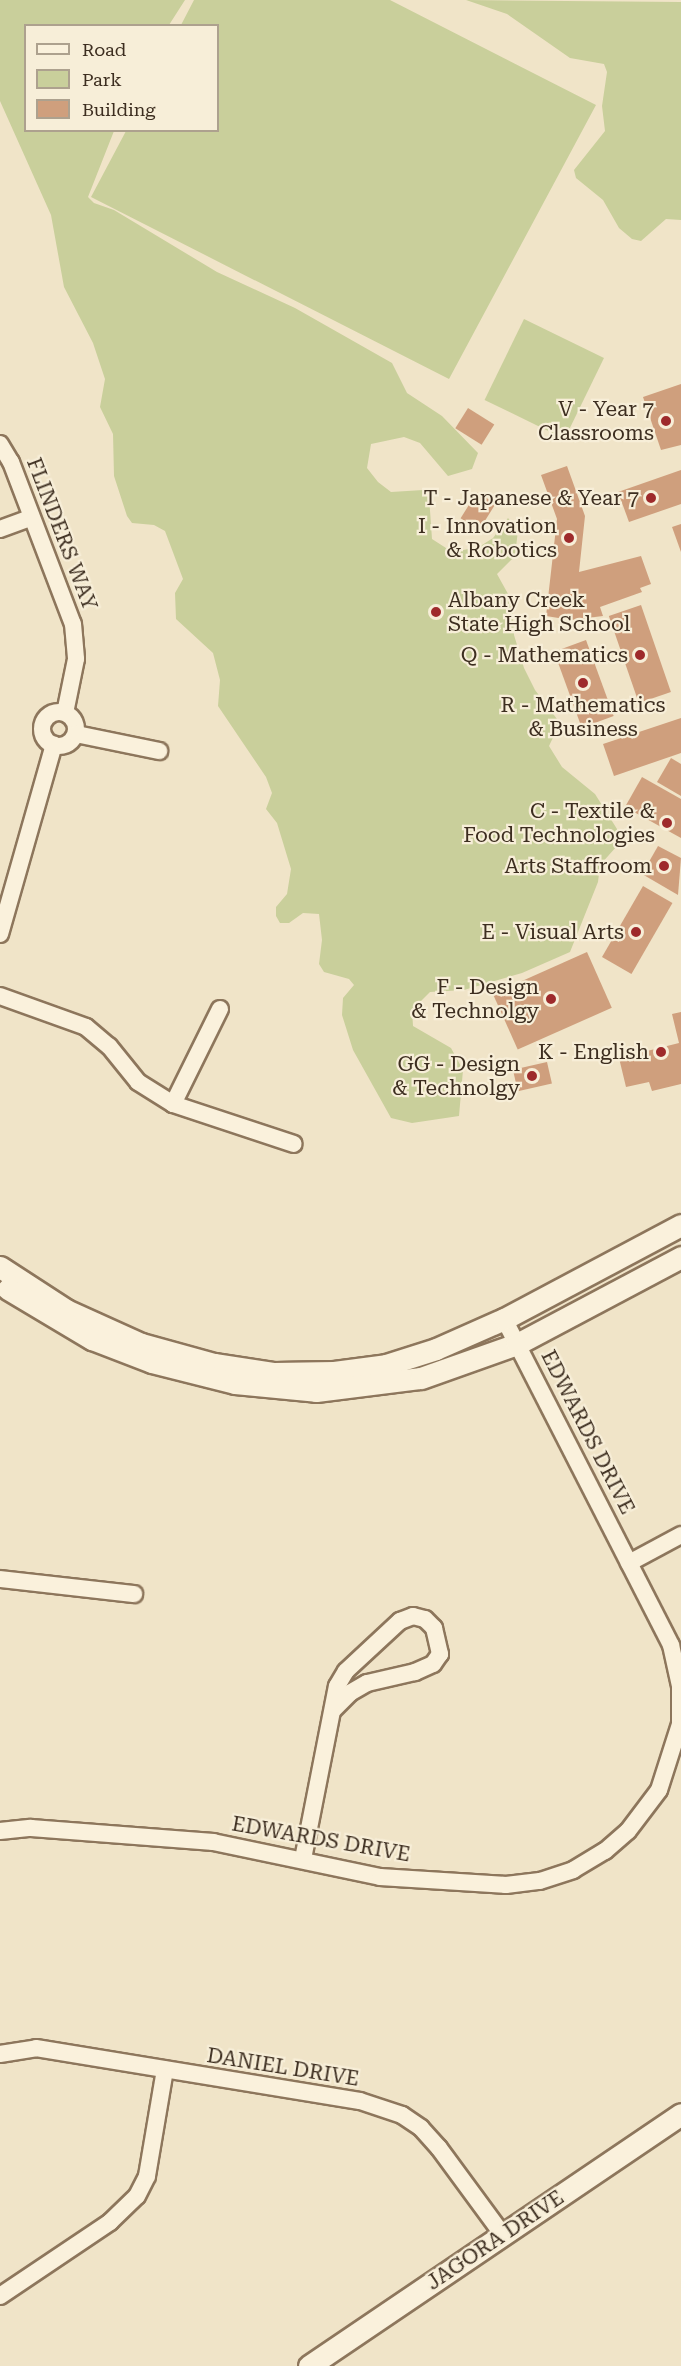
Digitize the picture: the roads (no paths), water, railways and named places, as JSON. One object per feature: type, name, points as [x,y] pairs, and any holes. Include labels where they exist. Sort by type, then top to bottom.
[{"type":"street","name":"FLINDERS WAY","points":[[0,444],[11,462],[30,518],[73,624],[75,670],[65,713]]},
{"type":"street","points":[[0,529],[30,518]]},
{"type":"street","points":[[52,713],[65,713],[74,720],[76,734],[68,744],[54,745],[43,735],[44,722],[52,713]]},
{"type":"street","points":[[76,734],[159,751]]},
{"type":"street","points":[[0,934],[54,745]]},
{"type":"street","points":[[0,996],[86,1027],[109,1046],[138,1082],[172,1104],[294,1144]]},
{"type":"street","points":[[172,1104],[220,1009]]},
{"type":"street","points":[[0,1267],[66,1310],[141,1344],[214,1364],[274,1372],[334,1372],[386,1365],[436,1349],[504,1319],[681,1225]]},
{"type":"street","points":[[0,1284],[92,1339],[185,1372],[235,1383],[316,1391],[369,1387],[421,1378],[517,1344],[681,1257]]},
{"type":"street","name":"EDWARDS DRIVE","points":[[0,1831],[31,1827],[213,1842],[381,1877],[506,1885],[540,1881],[573,1870],[605,1851],[628,1831],[659,1790],[672,1758],[680,1724],[680,1695],[671,1645],[504,1319]]},
{"type":"street","points":[[629,1563],[681,1535]]},
{"type":"street","points":[[0,1579],[134,1594]]},
{"type":"street","points":[[303,1859],[337,1686],[346,1671],[400,1621],[413,1616],[425,1619],[434,1628],[440,1654],[433,1664],[415,1672],[367,1683],[350,1692],[334,1709]]},
{"type":"street","name":"DANIEL DRIVE","points":[[0,2054],[36,2048],[360,2101],[402,2115],[421,2128],[439,2148],[503,2235]]},
{"type":"street","points":[[0,2296],[110,2222],[137,2196],[147,2176],[165,2070]]},
{"type":"street","name":"JAGORA DRIVE","points":[[309,2366],[681,2114]]},
{"type":"place","name":"V - Year 7 Classrooms","points":[[666,421]]},
{"type":"place","name":"T - Japanese & Year 7","points":[[651,498]]},
{"type":"place","name":"I - Innovation & Robotics","points":[[569,538]]},
{"type":"place","name":"Albany Creek State High School","points":[[436,612]]},
{"type":"place","name":"Q - Mathematics","points":[[640,655]]},
{"type":"place","name":"R - Mathematics & Business","points":[[583,683]]},
{"type":"place","name":"C - Textile & Food Technologies","points":[[667,823]]},
{"type":"place","name":"Arts Staffroom","points":[[664,866]]},
{"type":"place","name":"E - Visual Arts","points":[[636,932]]},
{"type":"place","name":"F - Design & Technolgy","points":[[551,999]]},
{"type":"place","name":"K - English","points":[[661,1052]]},
{"type":"place","name":"GG - Design & Technolgy","points":[[532,1076]]}]
